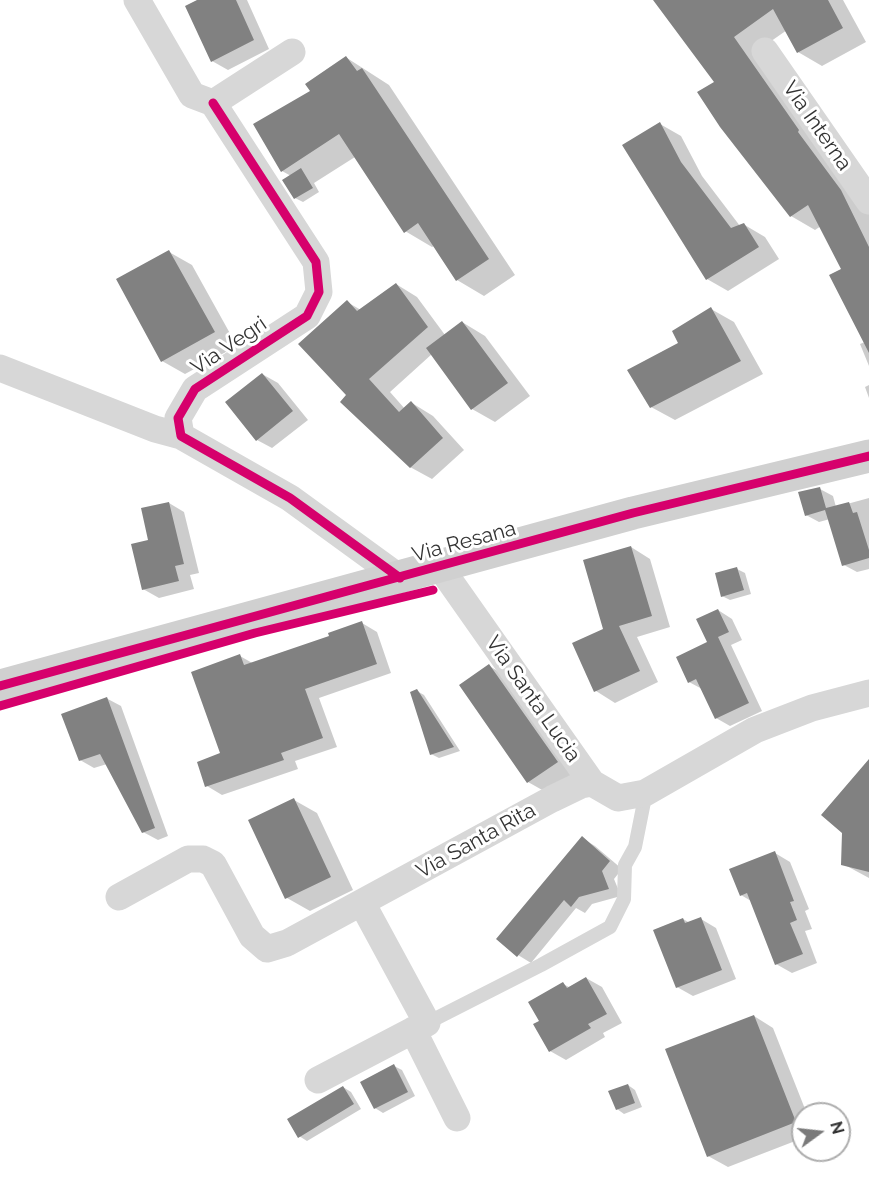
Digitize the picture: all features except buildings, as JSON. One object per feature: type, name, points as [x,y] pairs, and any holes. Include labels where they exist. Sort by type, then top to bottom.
[{"type":"street","points":[[137,0],[192,95],[213,103],[292,52]]},
{"type":"street","name":"Via Interna","points":[[765,51],[869,201]]},
{"type":"street","name":"Via Vegri","points":[[181,436],[178,418],[195,389],[307,316],[320,292],[316,262],[213,103]]},
{"type":"street","points":[[0,368],[145,425],[181,436],[290,498],[400,578]]},
{"type":"street","name":"Via Resana","points":[[0,686],[633,513],[869,456]]},
{"type":"street","name":"Via Santa Lucia","points":[[440,567],[592,783],[618,798],[646,792],[755,730],[812,708],[869,693]]},
{"type":"street","name":"Via Santa Rita","points":[[119,897],[188,859],[203,859],[213,864],[252,936],[267,949],[287,943],[552,799],[581,785],[592,783]]},
{"type":"street","points":[[362,903],[420,1027],[457,1118]]},
{"type":"street","points":[[318,1080],[420,1027]]},
{"type":"lane","points":[[420,1027],[610,927],[624,899],[625,865],[635,847],[646,792]]},
{"type":"cycle path","points":[[213,103],[316,262],[319,292],[307,316],[195,389],[178,418],[181,436],[290,498],[400,578]]},
{"type":"cycle path","points":[[0,686],[633,513],[869,456]]},
{"type":"cycle path","points":[[0,706],[255,633],[433,590]]}]
